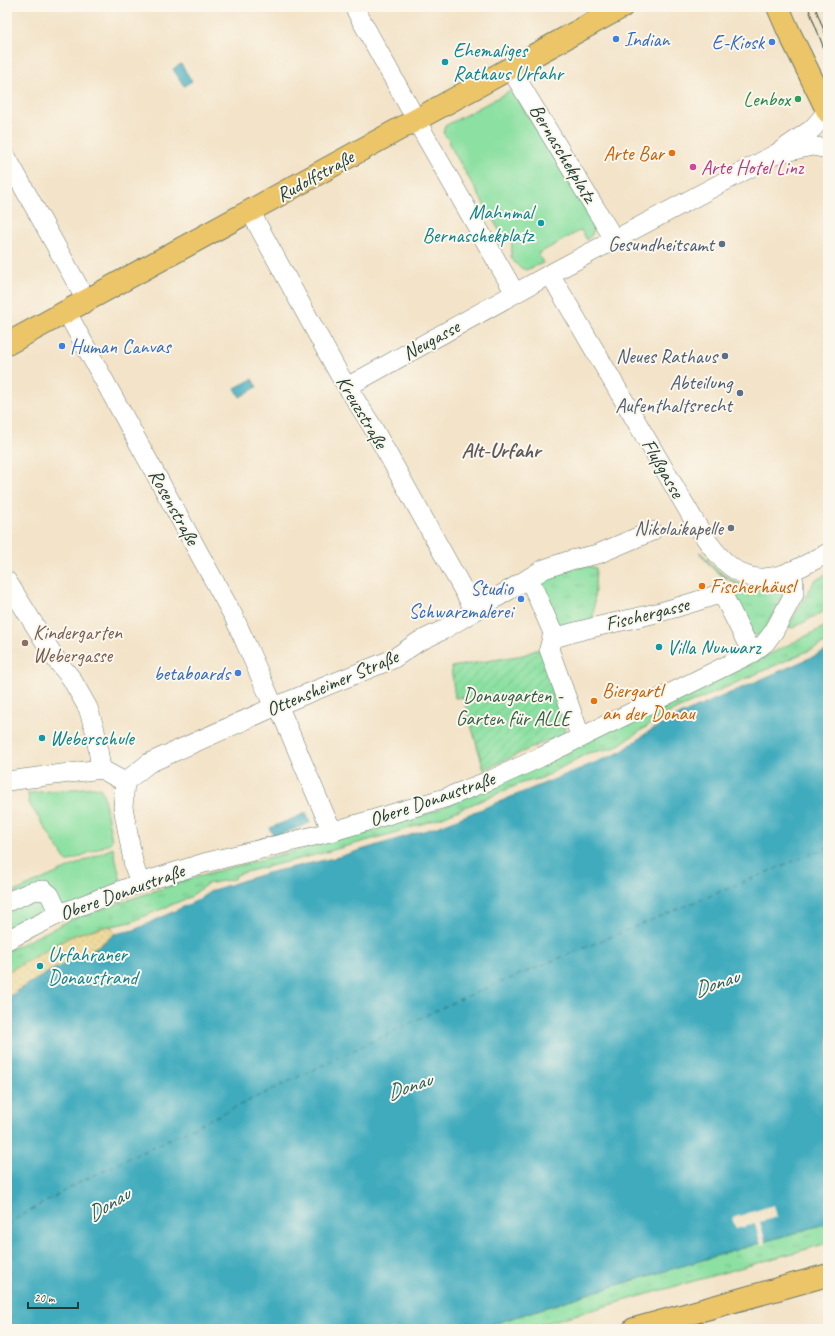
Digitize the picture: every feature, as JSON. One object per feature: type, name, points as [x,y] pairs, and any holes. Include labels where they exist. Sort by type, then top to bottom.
[{"type":"main road","name":"Rudolfstraße","points":[[7,344],[622,7]]},
{"type":"main road","points":[[778,7],[827,110]]},
{"type":"main road","points":[[634,1329],[828,1275]]},
{"type":"street","points":[[354,7],[416,120],[515,293]]},
{"type":"street","name":"Bernaschekplatz","points":[[510,68],[614,238]]},
{"type":"street","points":[[776,154],[812,129],[827,110]]},
{"type":"street","points":[[776,154],[812,146],[828,148]]},
{"type":"street","name":"Neugasse","points":[[347,387],[614,238],[776,154]]},
{"type":"street","points":[[7,158],[86,300]]},
{"type":"street","name":"Kreuzstraße","points":[[250,211],[347,387],[372,426],[475,611]]},
{"type":"street","name":"Flußgasse","points":[[550,274],[707,541],[728,564],[738,572],[762,578],[790,571],[828,553]]},
{"type":"street","name":"Rosenstraße","points":[[66,311],[234,617],[327,820],[334,832]]},
{"type":"street","name":"Ottensheimer Straße","points":[[125,782],[149,763],[276,706],[393,659],[418,642],[475,611],[529,578],[557,564],[598,554],[652,531]]},
{"type":"street","name":"Obere Donaustraße","points":[[7,940],[59,914],[140,882],[204,864],[334,832],[445,798],[493,779],[581,738],[752,653],[765,643],[774,631],[794,594],[794,582],[790,571]]},
{"type":"street","points":[[529,578],[553,633],[549,649],[581,738]]},
{"type":"street","points":[[7,581],[88,708],[95,730],[101,769]]},
{"type":"street","name":"Fischergasse","points":[[552,639],[577,630],[647,616],[694,603],[722,592],[752,653]]},
{"type":"street","points":[[7,781],[101,769],[125,782],[123,807],[134,866],[140,882]]},
{"type":"street","points":[[7,902],[33,891],[44,890],[50,896],[59,914]]},
{"type":"green space","points":[[512,90],[593,221],[592,234],[587,240],[581,230],[538,254],[543,263],[526,270],[519,267],[511,258],[512,243],[499,230],[449,144],[450,141],[443,133],[445,126]]},
{"type":"green space","points":[[699,552],[722,574],[738,583],[754,588],[783,589],[785,592],[762,634],[753,636],[737,602],[736,596],[739,586],[715,571]]},
{"type":"green space","points":[[589,566],[596,568],[593,623],[557,630],[539,582],[559,571]]},
{"type":"green space","points":[[828,574],[828,609],[793,628],[788,627],[815,580]]},
{"type":"green space","points":[[828,625],[828,642],[666,714],[614,748],[588,753],[542,778],[522,783],[440,818],[394,833],[319,854],[238,874],[234,879],[207,884],[190,897],[131,922],[87,931],[72,936],[7,972],[7,951],[73,919],[198,876],[362,833],[435,811],[748,665]]},
{"type":"green space","name":"Donaugarten - Garten für ALLE","points":[[541,648],[561,704],[565,726],[564,734],[556,744],[548,740],[484,770],[463,697],[455,698],[451,667],[523,655]]},
{"type":"green space","points":[[95,787],[101,789],[103,793],[112,840],[109,844],[67,862],[29,803],[28,793]]},
{"type":"green space","points":[[113,848],[121,881],[7,946],[7,895]]},
{"type":"green space","points":[[828,1223],[828,1243],[525,1329],[478,1329],[594,1292]]},
{"type":"sand","name":"Urfahraner Donaustrand","points":[[110,926],[115,934],[89,951],[20,989],[7,998],[7,972],[72,936]]},
{"type":"water","points":[[181,64],[192,81],[184,86],[173,69]]},
{"type":"water","points":[[252,379],[257,387],[240,397],[235,388]]},
{"type":"water","name":"Donau","points":[[828,650],[828,1223],[594,1292],[478,1329],[7,1329],[7,998],[45,974],[101,945],[115,934],[134,930],[194,902],[213,890],[267,873],[338,857],[440,826],[621,752],[648,732],[673,718]]},
{"type":"water","points":[[306,813],[310,823],[274,837],[270,828]]},
{"type":"pier","points":[[774,1205],[777,1217],[760,1222],[766,1244],[761,1245],[755,1224],[736,1229],[732,1218]]},
{"type":"ferry route","points":[[7,1224],[80,1182],[456,1001],[828,847]]},
{"type":"tram line","points":[[808,7],[828,59]]},
{"type":"tram line","points":[[815,7],[828,41]]},
{"type":"place","name":"Indian","points":[[616,39]]},
{"type":"place","name":"E-Kiosk","points":[[772,42]]},
{"type":"place","name":"Ehemaliges Rathaus Urfahr","points":[[445,62]]},
{"type":"place","name":"Lenbox","points":[[798,99]]},
{"type":"place","name":"Arte Bar","points":[[672,153]]},
{"type":"place","name":"Arte Hotel Linz","points":[[693,167]]},
{"type":"place","name":"Mahnmal Bernaschekplatz","points":[[541,223]]},
{"type":"place","name":"Gesundheitsamt","points":[[722,244]]},
{"type":"place","name":"Human Canvas","points":[[62,346]]},
{"type":"place","name":"Neues Rathaus","points":[[725,356]]},
{"type":"place","name":"Abteilung Aufenthaltsrecht","points":[[740,393]]},
{"type":"place","name":"Nikolaikapelle","points":[[731,528]]},
{"type":"place","name":"Fischerhäusl","points":[[702,586]]},
{"type":"place","name":"Studio Schwarzmalerei","points":[[521,599]]},
{"type":"place","name":"Kindergarten Webergasse","points":[[25,643]]},
{"type":"place","name":"Villa Nunwarz","points":[[659,647]]},
{"type":"place","name":"betaboards","points":[[238,673]]},
{"type":"place","name":"Biergartl an der Donau","points":[[594,701]]},
{"type":"place","name":"Weberschule","points":[[42,738]]},
{"type":"place","name":"Urfahraner Donaustrand","points":[[40,966]]},
{"type":"district","name":"Alt-Urfahr","points":[[501,450]]}]
